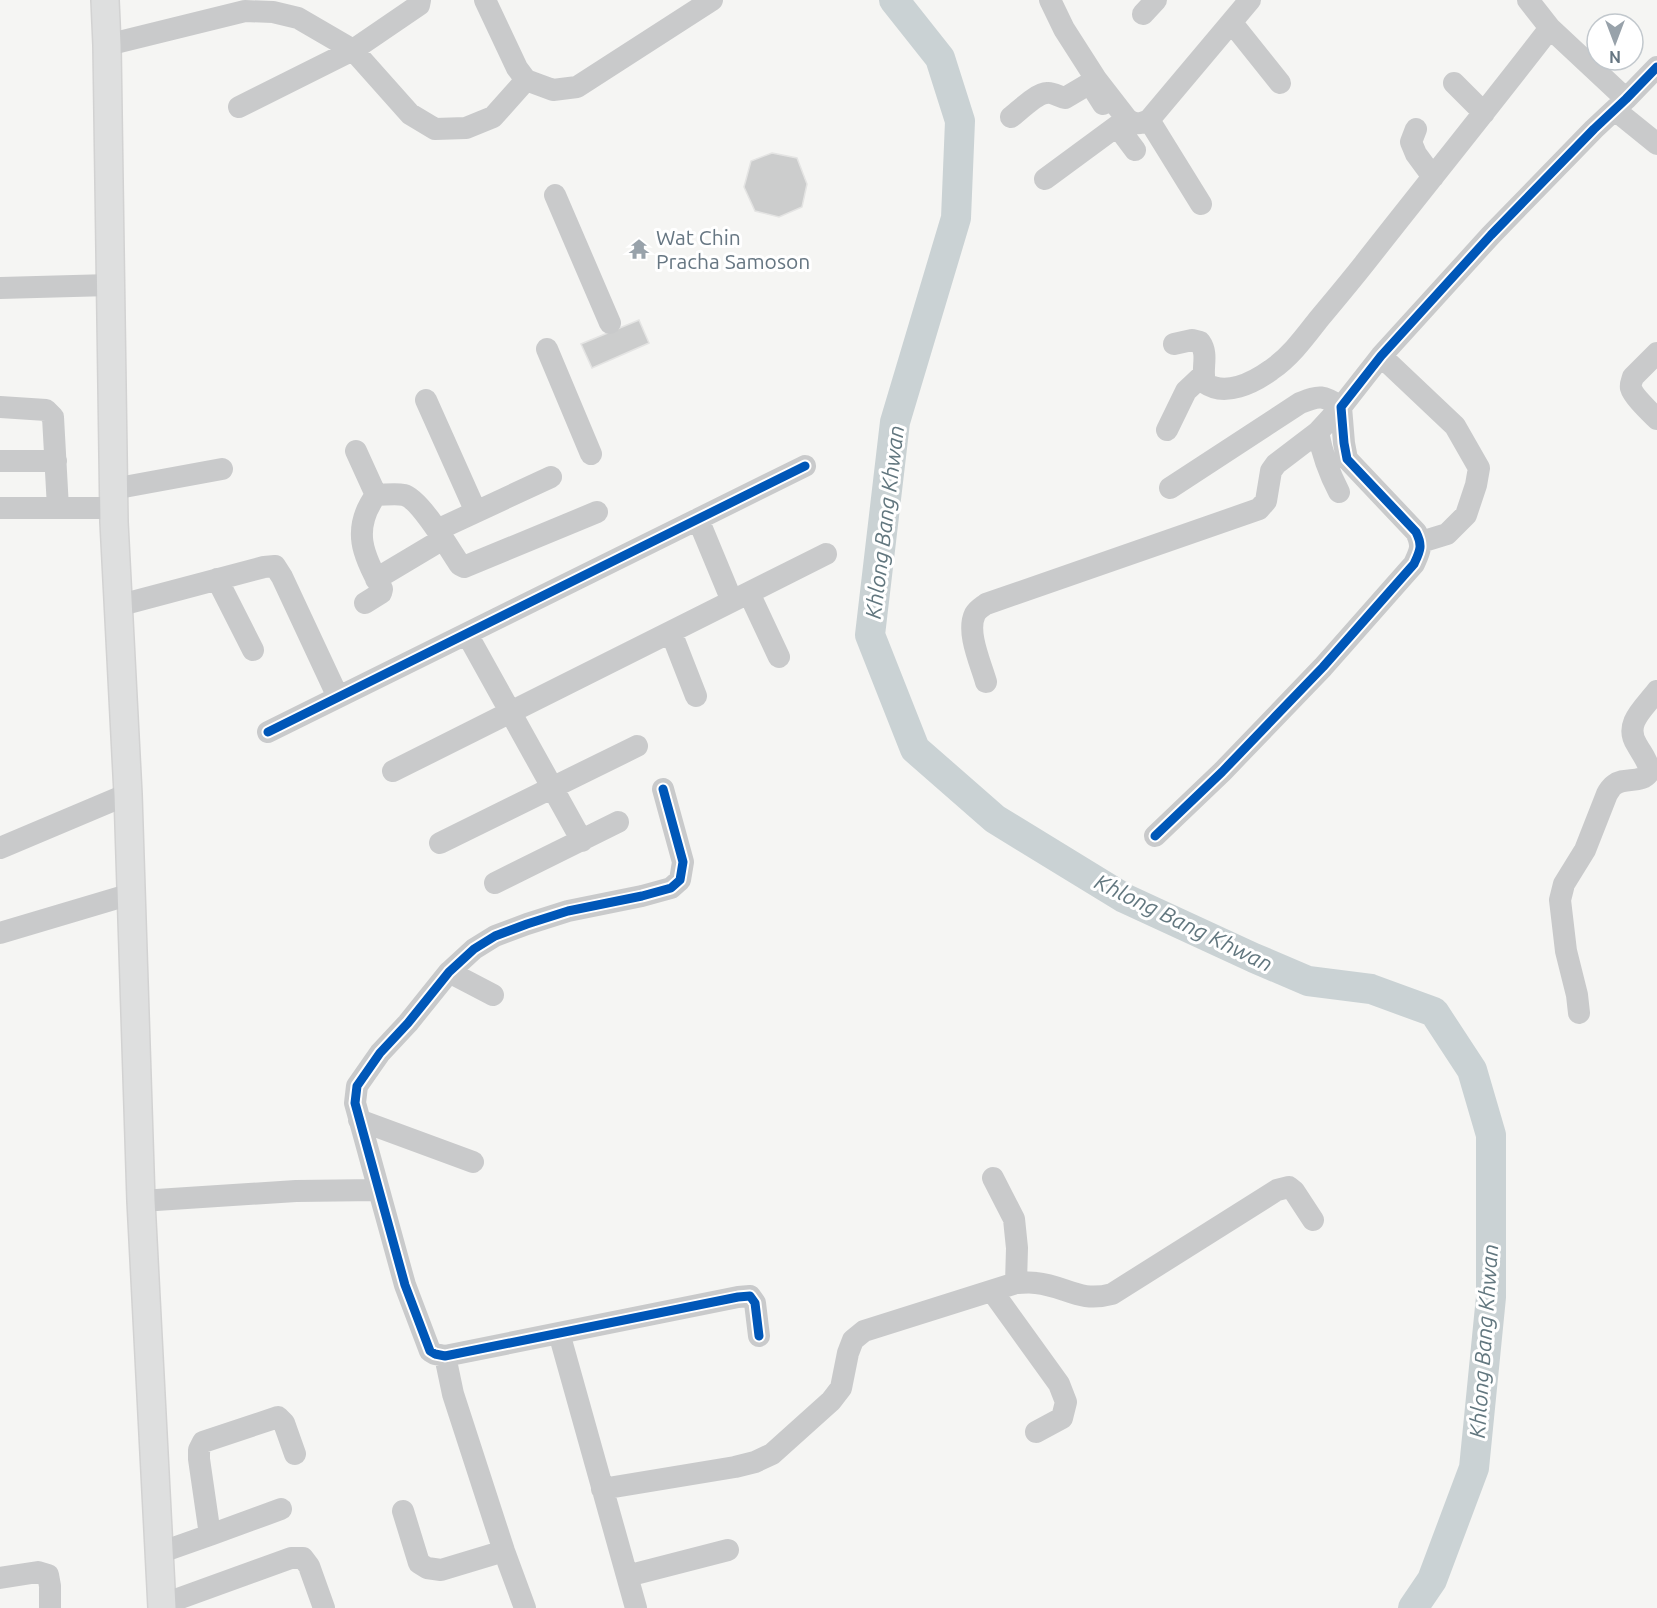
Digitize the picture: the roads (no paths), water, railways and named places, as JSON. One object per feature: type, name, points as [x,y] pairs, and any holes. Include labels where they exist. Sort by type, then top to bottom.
[{"type":"main road","points":[[105,0],[117,606],[128,795],[141,1201],[162,1607]]},
{"type":"street","points":[[239,107],[353,50],[419,5],[420,0]]},
{"type":"street","points":[[485,0],[517,68],[526,80],[553,90],[577,87],[712,0]]},
{"type":"street","points":[[1050,0],[1064,29],[1096,79],[1201,204]]},
{"type":"street","points":[[1045,179],[1131,122],[1232,23],[1250,0]]},
{"type":"street","points":[[1528,0],[1657,144]]},
{"type":"street","points":[[107,45],[245,11],[273,12],[298,18],[353,50],[410,114],[435,129],[466,128],[493,117],[526,80]]},
{"type":"street","points":[[1232,23],[1280,83]]},
{"type":"street","points":[[1174,344],[1192,340],[1200,342],[1206,358],[1204,383],[1211,387],[1235,388],[1254,381],[1272,370],[1299,345],[1550,27]]},
{"type":"street","points":[[986,682],[972,636],[972,625],[976,612],[986,604],[1258,509],[1266,501],[1271,471],[1276,464],[1318,432],[1381,356],[1491,235],[1657,67]]},
{"type":"street","points":[[1454,83],[1484,113]]},
{"type":"street","points":[[1011,117],[1042,94],[1051,93],[1065,98],[1089,85],[1131,122],[1136,150]]},
{"type":"street","points":[[1416,129],[1411,142],[1416,154],[1433,177]]},
{"type":"street","points":[[555,195],[610,323]]},
{"type":"street","points":[[0,288],[110,285]]},
{"type":"street","points":[[547,349],[591,454]]},
{"type":"street","points":[[1657,353],[1633,377],[1631,382],[1635,395],[1657,419]]},
{"type":"street","points":[[1381,356],[1455,426],[1479,468],[1466,515],[1447,534],[1421,542]]},
{"type":"street","points":[[1167,430],[1186,391],[1203,375]]},
{"type":"street","points":[[1170,488],[1300,403],[1314,397],[1327,398],[1341,407]]},
{"type":"street","points":[[426,400],[476,512]]},
{"type":"street","points":[[0,406],[46,410],[53,417],[58,508]]},
{"type":"street","points":[[1155,836],[1222,772],[1323,667],[1414,564],[1421,542],[1416,532],[1347,459],[1341,407]]},
{"type":"street","points":[[1318,432],[1322,453],[1339,492]]},
{"type":"street","points":[[356,451],[376,495]]},
{"type":"street","points":[[0,461],[56,461]]},
{"type":"street","points":[[268,732],[805,466]]},
{"type":"street","points":[[0,508],[58,508],[114,498],[222,469]]},
{"type":"street","points":[[376,579],[476,512],[551,477]]},
{"type":"street","points":[[376,495],[407,496],[416,504],[440,534],[460,565],[464,567],[597,512]]},
{"type":"street","points":[[365,603],[381,593],[382,589],[370,568],[362,543],[362,524],[367,508],[376,495]]},
{"type":"street","points":[[698,519],[740,597],[779,657]]},
{"type":"street","points":[[393,771],[825,554]]},
{"type":"street","points":[[117,606],[275,566],[338,697]]},
{"type":"street","points":[[217,579],[254,650]]},
{"type":"street","points":[[671,632],[696,696]]},
{"type":"street","points":[[467,634],[582,841]]},
{"type":"street","points":[[1579,1012],[1566,951],[1560,900],[1562,889],[1585,850],[1607,794],[1613,786],[1622,781],[1639,780],[1654,775],[1631,731],[1633,722],[1657,692]]},
{"type":"street","points":[[440,843],[637,746]]},
{"type":"street","points":[[663,789],[683,862],[680,880],[670,888],[568,911],[527,924],[495,936],[474,949],[449,972],[408,1023],[380,1053],[357,1086],[355,1103],[405,1285],[430,1351],[435,1354],[445,1356],[750,1296],[755,1303],[759,1336]]},
{"type":"street","points":[[0,848],[128,795]]},
{"type":"street","points":[[495,883],[618,822]]},
{"type":"street","points":[[0,933],[131,894]]},
{"type":"street","points":[[449,972],[493,995]]},
{"type":"street","points":[[359,1120],[473,1162]]},
{"type":"street","points":[[993,1178],[1014,1219],[1017,1248],[1016,1283]]},
{"type":"street","points":[[602,1489],[735,1467],[755,1462],[772,1454],[831,1401],[841,1388],[853,1340],[864,1331],[1016,1283],[1034,1282],[1087,1298],[1112,1294],[1277,1190],[1288,1187],[1294,1191],[1313,1220]]},
{"type":"street","points":[[141,1201],[296,1191],[378,1190]]},
{"type":"street","points":[[992,1291],[1059,1384],[1066,1402],[1062,1418],[1036,1432]]},
{"type":"street","points":[[559,1333],[636,1608]]},
{"type":"street","points":[[445,1356],[453,1394],[525,1608]]},
{"type":"street","points":[[210,1534],[199,1459],[199,1450],[203,1442],[278,1417],[284,1423],[295,1454]]},
{"type":"street","points":[[159,1553],[281,1509]]},
{"type":"street","points":[[403,1511],[419,1563],[427,1568],[441,1570],[504,1551]]},
{"type":"street","points":[[627,1576],[729,1550]]},
{"type":"street","points":[[162,1607],[291,1558],[303,1558],[309,1566],[324,1608]]},
{"type":"street","points":[[0,1578],[38,1572],[48,1575],[50,1608]]},
{"type":"waterway","name":"Khlong Bang Khwan","points":[[894,0],[940,58],[960,121],[956,218],[895,422],[870,635],[915,749],[995,819],[1124,898],[1308,981],[1371,989],[1434,1012],[1472,1070],[1491,1135],[1491,1297],[1474,1468],[1432,1580],[1413,1608]]},
{"type":"place","name":"Wat Chin Pracha Samoson","points":[[639,249]]}]
